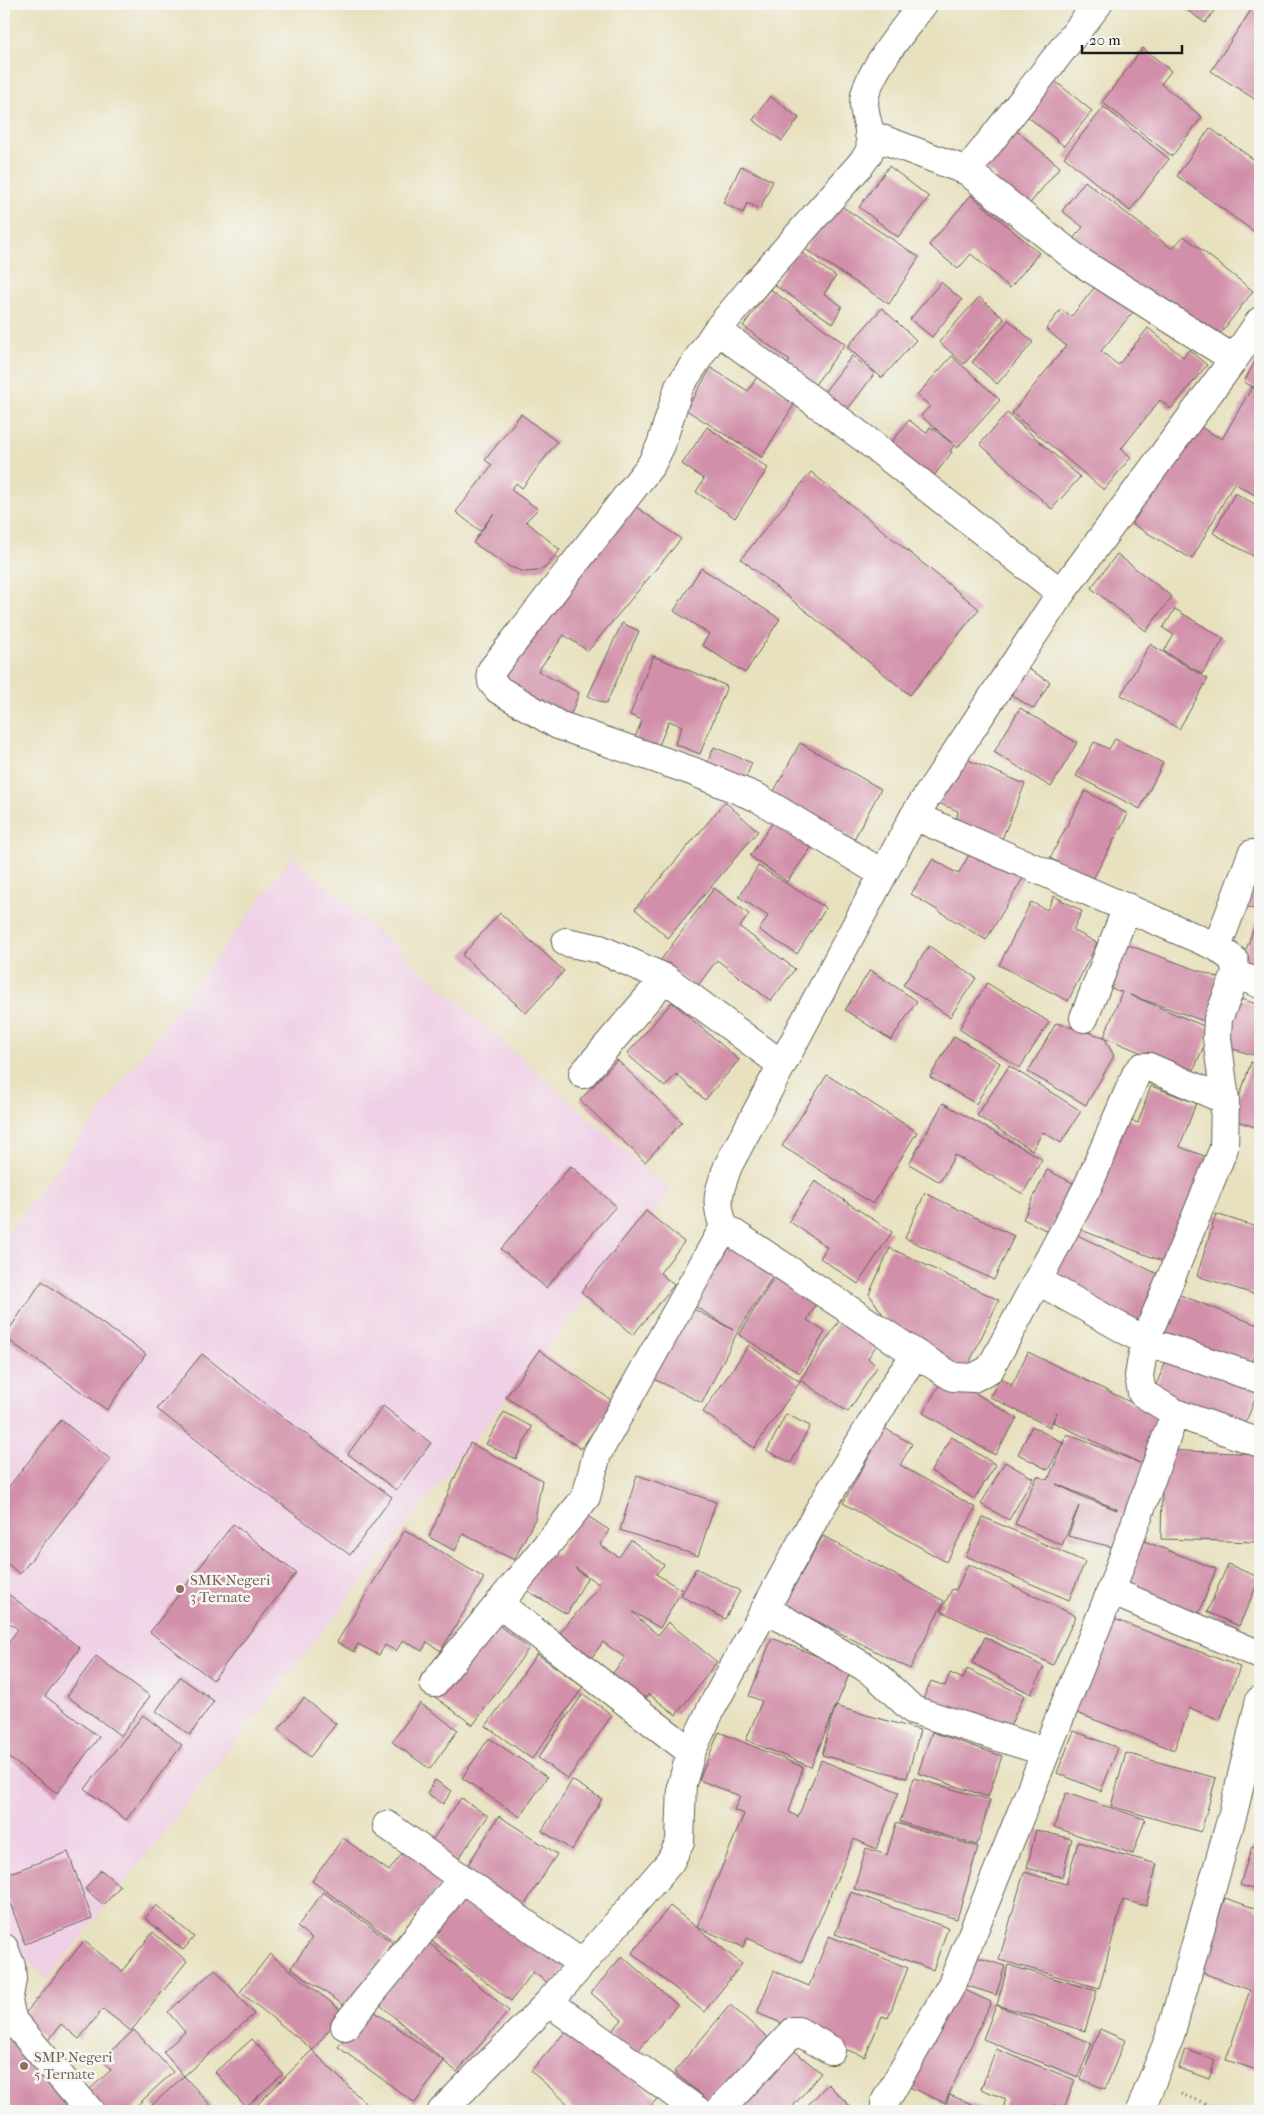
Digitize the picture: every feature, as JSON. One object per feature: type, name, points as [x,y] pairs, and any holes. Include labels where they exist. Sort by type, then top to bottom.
[{"type":"main road","points":[[883,874],[758,798],[692,772],[558,726],[499,690],[492,682],[491,671],[651,465],[661,445],[679,387],[717,330],[860,165],[869,152],[869,134],[863,108],[868,86],[899,36],[923,4]]},
{"type":"main road","points":[[967,171],[1098,4]]},
{"type":"main road","points":[[869,134],[967,171],[1079,261],[1234,359]]},
{"type":"main road","points":[[1225,1100],[1149,1067],[1142,1067],[1137,1072],[1088,1186],[1039,1281],[990,1369],[973,1378],[954,1377],[916,1354],[724,1226],[720,1214],[718,1194],[728,1166],[914,816],[1061,593],[1260,321]]},
{"type":"main road","points":[[717,330],[865,439],[1061,593]]},
{"type":"main road","points":[[914,816],[1217,947],[1234,960],[1248,979],[1218,1019],[1217,1038],[1225,1100],[1224,1148],[1145,1342],[1138,1376],[1142,1393],[1175,1412],[1260,1443]]},
{"type":"main road","points":[[1217,947],[1252,854]]},
{"type":"main road","points":[[1084,1018],[1127,907]]},
{"type":"main road","points":[[566,942],[600,949],[665,978],[781,1064]]},
{"type":"main road","points":[[582,1074],[665,978]]},
{"type":"main road","points":[[434,1683],[586,1498],[597,1454],[724,1226]]},
{"type":"main road","points":[[1039,1281],[1145,1342],[1260,1378]]},
{"type":"main road","points":[[442,2111],[549,2002],[670,1862],[680,1842],[682,1784],[691,1752],[712,1707],[818,1512],[897,1381],[916,1354]]},
{"type":"main road","points":[[886,2111],[885,2102],[889,2094],[952,1984],[1111,1591],[1175,1412]]},
{"type":"main road","points":[[1111,1591],[1260,1655]]},
{"type":"main road","points":[[499,1604],[691,1752]]},
{"type":"main road","points":[[766,1609],[863,1666],[876,1675],[912,1710],[1046,1752]]},
{"type":"main road","points":[[1140,2111],[1169,2039],[1233,1813],[1260,1700]]},
{"type":"main road","points":[[386,1825],[582,1964]]},
{"type":"main road","points":[[345,2026],[462,1878]]},
{"type":"main road","points":[[4,1948],[11,1966],[12,1980],[8,2002],[14,2021],[90,2111]]},
{"type":"main road","points":[[549,2002],[698,2111]]},
{"type":"main road","points":[[719,2111],[794,2031],[798,2031],[831,2050]]},
{"type":"path","points":[[1153,2082],[1225,2111]]},
{"type":"shaded area","name":"SMK Negeri 3 Ternate","points":[[293,856],[671,1191],[48,1979],[4,1940],[4,1238]]},
{"type":"building","points":[[1179,4],[1219,4],[1205,23]]},
{"type":"building","points":[[1253,7],[1260,11],[1260,93],[1256,100],[1211,71]]},
{"type":"building","points":[[1143,48],[1171,71],[1161,84],[1202,117],[1172,156],[1102,102]]},
{"type":"building","points":[[1050,77],[1092,111],[1064,146],[1022,112]]},
{"type":"building","points":[[770,96],[799,118],[782,141],[753,120]]},
{"type":"building","points":[[1104,107],[1169,159],[1130,211],[1064,157]]},
{"type":"building","points":[[1210,128],[1260,164],[1260,236],[1177,176]]},
{"type":"building","points":[[1014,129],[1060,167],[1022,213],[990,186],[997,177],[983,166]]},
{"type":"building","points":[[741,166],[773,181],[760,209],[747,203],[743,213],[723,203]]},
{"type":"building","points":[[889,166],[929,197],[898,237],[859,207]]},
{"type":"building","points":[[1085,181],[1172,249],[1184,236],[1253,291],[1214,342],[1072,240],[1083,227],[1062,211]]},
{"type":"building","points":[[971,195],[1039,253],[1010,288],[971,254],[958,269],[929,245]]},
{"type":"building","points":[[835,202],[919,257],[889,304],[805,249]]},
{"type":"building","points":[[797,250],[836,276],[824,294],[842,306],[833,323],[774,285]]},
{"type":"building","points":[[941,282],[962,300],[932,337],[910,319]]},
{"type":"building","points":[[1098,283],[1133,312],[1101,351],[1118,365],[1148,328],[1183,357],[1189,350],[1207,365],[1171,409],[1160,400],[1121,449],[1131,457],[1104,490],[1012,413],[1066,346],[1046,329],[1061,309],[1071,317]]},
{"type":"building","points":[[770,289],[845,344],[808,394],[780,374],[790,361],[743,326]]},
{"type":"building","points":[[979,297],[1004,319],[964,364],[939,342]]},
{"type":"building","points":[[882,308],[916,340],[882,378],[847,347]]},
{"type":"building","points":[[1009,320],[1033,342],[997,384],[972,362]]},
{"type":"building","points":[[1260,352],[1260,391],[1244,382]]},
{"type":"building","points":[[852,356],[875,373],[845,413],[822,395]]},
{"type":"building","points":[[952,356],[1000,400],[957,448],[954,445],[950,451],[952,452],[928,484],[885,451],[909,420],[926,433],[930,427],[952,443],[921,416],[930,406],[917,395]]},
{"type":"building","points":[[711,368],[748,391],[757,377],[796,401],[762,457],[686,410]]},
{"type":"building","points":[[1252,387],[1260,392],[1260,498],[1234,483],[1192,559],[1132,524],[1195,424],[1222,439]]},
{"type":"building","points":[[1007,413],[1080,477],[1052,509],[980,444]]},
{"type":"building","points":[[521,414],[557,442],[522,488],[516,483],[511,490],[538,509],[526,521],[560,550],[545,568],[525,572],[510,567],[473,543],[494,513],[480,531],[456,512],[492,465],[485,460]]},
{"type":"building","points":[[707,427],[768,468],[735,518],[696,492],[704,479],[682,464]]},
{"type":"building","points":[[811,472],[979,609],[910,695],[741,559]]},
{"type":"building","points":[[1235,493],[1260,507],[1260,560],[1213,533]]},
{"type":"building","points":[[635,506],[681,539],[588,651],[564,635],[538,671],[579,693],[567,724],[507,694],[500,665]]},
{"type":"building","points":[[1117,554],[1172,597],[1146,631],[1091,588]]},
{"type":"building","points":[[701,568],[780,619],[745,673],[702,645],[709,634],[674,611]]},
{"type":"building","points":[[1175,609],[1224,639],[1202,674],[1164,651],[1174,635],[1163,628]]},
{"type":"building","points":[[622,623],[639,631],[606,704],[588,696]]},
{"type":"building","points":[[1150,644],[1208,679],[1179,729],[1121,695]]},
{"type":"building","points":[[653,656],[727,686],[700,754],[675,744],[682,726],[669,721],[657,750],[634,740],[642,720],[630,715]]},
{"type":"building","points":[[1017,662],[1050,682],[1034,709],[1000,688]]},
{"type":"building","points":[[1020,708],[1077,743],[1051,787],[994,752]]},
{"type":"building","points":[[1115,739],[1163,763],[1140,809],[1076,776],[1094,742],[1109,749]]},
{"type":"building","points":[[800,743],[881,789],[854,839],[815,817],[767,804]]},
{"type":"building","points":[[714,747],[752,763],[742,786],[704,770]]},
{"type":"building","points":[[956,755],[1025,784],[999,846],[955,827],[958,811],[936,802]]},
{"type":"building","points":[[1085,791],[1128,814],[1092,881],[1050,858]]},
{"type":"building","points":[[725,802],[758,831],[668,938],[635,909]]},
{"type":"building","points":[[773,822],[811,848],[787,882],[750,856]]},
{"type":"building","points":[[973,848],[1023,878],[986,940],[911,894],[933,859],[958,874]]},
{"type":"building","points":[[1260,861],[1260,911],[1245,906]]},
{"type":"building","points":[[758,866],[826,908],[797,954],[759,930],[768,916],[739,897]]},
{"type":"building","points":[[714,888],[749,914],[740,927],[795,969],[771,1001],[717,960],[696,988],[660,961]]},
{"type":"building","points":[[1054,896],[1082,911],[1073,930],[1097,943],[1068,1001],[999,965],[1031,902],[1047,910]]},
{"type":"building","points":[[500,913],[564,971],[526,1013],[462,955]]},
{"type":"building","points":[[1258,916],[1260,917],[1260,968],[1242,961]]},
{"type":"building","points":[[1120,942],[1222,979],[1207,1022],[1130,995],[1211,1029],[1192,1074],[1104,1037],[1122,992],[1105,986]]},
{"type":"building","points":[[929,946],[976,978],[950,1017],[903,985]]},
{"type":"building","points":[[870,970],[917,1001],[891,1040],[845,1010]]},
{"type":"building","points":[[987,983],[1049,1022],[1020,1068],[959,1029]]},
{"type":"building","points":[[1237,998],[1260,1005],[1260,1057],[1223,1046]]},
{"type":"building","points":[[672,1002],[739,1060],[705,1100],[676,1074],[665,1087],[627,1054]]},
{"type":"building","points":[[1056,1023],[1104,1037],[1114,1056],[1086,1105],[1028,1072]]},
{"type":"building","points":[[954,1036],[1000,1063],[976,1104],[930,1077]]},
{"type":"building","points":[[617,1060],[682,1122],[645,1162],[580,1100]]},
{"type":"building","points":[[1251,1062],[1260,1066],[1260,1129],[1232,1119]]},
{"type":"building","points":[[1009,1066],[1081,1111],[1061,1143],[1043,1132],[1032,1150],[977,1116]]},
{"type":"building","points":[[827,1075],[917,1132],[873,1204],[782,1146]]},
{"type":"building","points":[[1151,1086],[1196,1103],[1180,1147],[1210,1158],[1170,1264],[1081,1230],[1122,1118],[1138,1123]]},
{"type":"building","points":[[943,1103],[1042,1159],[1023,1194],[955,1155],[940,1182],[909,1164]]},
{"type":"building","points":[[571,1166],[616,1206],[546,1288],[501,1249]]},
{"type":"building","points":[[1047,1170],[1073,1183],[1050,1232],[1023,1219]]},
{"type":"building","points":[[815,1181],[892,1232],[858,1284],[820,1258],[827,1247],[789,1221]]},
{"type":"building","points":[[925,1193],[1014,1236],[994,1280],[905,1238]]},
{"type":"building","points":[[646,1211],[684,1242],[660,1273],[674,1285],[633,1335],[581,1292]]},
{"type":"building","points":[[1216,1214],[1260,1228],[1260,1296],[1197,1276]]},
{"type":"building","points":[[1071,1232],[1164,1277],[1141,1325],[1048,1280]]},
{"type":"building","points":[[727,1244],[774,1274],[737,1333],[702,1403],[650,1377],[684,1304],[733,1330],[690,1303]]},
{"type":"building","points":[[890,1248],[999,1300],[966,1370],[899,1338],[869,1294]]},
{"type":"building","points":[[774,1277],[816,1304],[807,1320],[825,1332],[800,1373],[739,1335]]},
{"type":"building","points":[[42,1281],[146,1354],[107,1410],[4,1337]]},
{"type":"building","points":[[1175,1293],[1260,1326],[1260,1339],[1248,1371],[1158,1336]]},
{"type":"building","points":[[843,1315],[880,1340],[868,1358],[877,1367],[848,1412],[800,1380]]},
{"type":"building","points":[[749,1345],[800,1382],[754,1448],[703,1412]]},
{"type":"building","points":[[539,1350],[614,1402],[581,1449],[506,1397]]},
{"type":"building","points":[[1170,1351],[1259,1389],[1242,1432],[1152,1395]]},
{"type":"building","points":[[1028,1352],[1169,1421],[1116,1548],[1068,1536],[1079,1506],[1062,1545],[1015,1524],[1037,1476],[1048,1480],[1067,1434],[1140,1463],[1053,1422],[1057,1412],[1050,1427],[990,1397],[1000,1378],[1012,1385]],"holes":[[[1056,1484],[1117,1509],[1083,1497]]]},
{"type":"building","points":[[202,1354],[282,1417],[392,1497],[350,1555],[240,1474],[157,1409]]},
{"type":"building","points":[[945,1375],[1017,1418],[995,1455],[923,1413]]},
{"type":"building","points":[[383,1406],[431,1443],[396,1490],[348,1454]]},
{"type":"building","points":[[504,1412],[532,1427],[516,1459],[486,1444]]},
{"type":"building","points":[[786,1414],[810,1426],[791,1463],[767,1451]]},
{"type":"building","points":[[61,1420],[110,1459],[20,1574],[4,1561],[4,1493]]},
{"type":"building","points":[[879,1425],[912,1444],[900,1465],[976,1508],[946,1562],[843,1503],[873,1450],[866,1447]]},
{"type":"building","points":[[1032,1426],[1063,1443],[1048,1470],[1018,1454]]},
{"type":"building","points":[[952,1437],[996,1465],[974,1499],[931,1471]]},
{"type":"building","points":[[470,1443],[542,1480],[535,1519],[514,1560],[463,1534],[455,1551],[429,1537]]},
{"type":"building","points":[[1163,1450],[1260,1454],[1257,1542],[1161,1539]]},
{"type":"building","points":[[1005,1462],[1033,1478],[1009,1520],[981,1504]]},
{"type":"building","points":[[637,1475],[716,1502],[698,1556],[620,1530]]},
{"type":"building","points":[[583,1513],[609,1530],[600,1545],[619,1557],[631,1540],[664,1565],[656,1574],[682,1590],[660,1628],[633,1612],[639,1619],[658,1635],[668,1622],[717,1662],[676,1715],[649,1694],[639,1706],[607,1680],[625,1658],[603,1642],[586,1665],[554,1640],[600,1585],[575,1568],[587,1578],[567,1614],[521,1587],[547,1551],[557,1555]]},
{"type":"building","points":[[983,1517],[1085,1562],[1069,1600],[966,1556]]},
{"type":"building","points":[[233,1524],[296,1573],[213,1680],[150,1632]]},
{"type":"building","points":[[405,1530],[484,1578],[441,1651],[427,1642],[422,1651],[403,1640],[396,1651],[385,1645],[379,1655],[358,1644],[354,1652],[337,1642]]},
{"type":"building","points":[[823,1536],[944,1601],[910,1669],[784,1604]]},
{"type":"building","points":[[1139,1539],[1216,1569],[1198,1616],[1121,1586]]},
{"type":"building","points":[[968,1564],[1076,1616],[1053,1665],[941,1611],[952,1589],[956,1590]]},
{"type":"building","points":[[1228,1564],[1260,1578],[1239,1626],[1207,1612]]},
{"type":"building","points":[[696,1568],[740,1591],[725,1619],[681,1596]]},
{"type":"building","points":[[4,1591],[80,1648],[45,1696],[99,1737],[57,1793],[4,1754],[4,1649],[18,1629],[4,1619]]},
{"type":"building","points":[[1109,1617],[1240,1667],[1220,1720],[1190,1708],[1174,1750],[1074,1712]]},
{"type":"building","points":[[492,1620],[529,1648],[473,1725],[435,1697]]},
{"type":"building","points":[[985,1637],[1044,1667],[1031,1694],[972,1663]]},
{"type":"building","points":[[772,1638],[851,1670],[811,1767],[746,1740],[762,1701],[749,1696]]},
{"type":"building","points":[[537,1654],[583,1687],[532,1759],[486,1726]]},
{"type":"building","points":[[96,1656],[150,1696],[121,1736],[67,1696]]},
{"type":"building","points":[[967,1669],[1024,1695],[1007,1733],[923,1699],[931,1681],[945,1686],[950,1673],[963,1679]]},
{"type":"building","points":[[180,1677],[214,1701],[190,1735],[156,1711]]},
{"type":"building","points":[[583,1694],[612,1715],[568,1779],[538,1758]]},
{"type":"building","points":[[304,1698],[336,1724],[310,1757],[278,1730]]},
{"type":"building","points":[[420,1703],[458,1730],[430,1769],[392,1742]]},
{"type":"building","points":[[835,1706],[920,1730],[907,1778],[822,1755]]},
{"type":"building","points":[[143,1715],[182,1745],[126,1820],[85,1789]]},
{"type":"building","points":[[1074,1731],[1118,1748],[1101,1791],[1057,1773]]},
{"type":"building","points":[[719,1732],[803,1767],[789,1812],[798,1817],[821,1760],[899,1792],[876,1849],[854,1839],[802,1962],[747,1938],[743,1947],[697,1927],[744,1814],[734,1810],[740,1796],[699,1780]]},
{"type":"building","points":[[932,1732],[1002,1756],[988,1797],[918,1773]]},
{"type":"building","points":[[489,1738],[547,1777],[520,1817],[462,1778]]},
{"type":"building","points":[[1126,1753],[1216,1778],[1201,1832],[1111,1806]]},
{"type":"building","points":[[914,1778],[990,1800],[977,1845],[900,1822]]},
{"type":"building","points":[[435,1780],[452,1791],[443,1804],[427,1793]]},
{"type":"building","points":[[572,1780],[602,1799],[572,1850],[542,1831]]},
{"type":"building","points":[[1066,1793],[1145,1819],[1133,1854],[1054,1827]]},
{"type":"building","points":[[461,1798],[488,1816],[453,1867],[426,1849]]},
{"type":"building","points":[[499,1816],[557,1854],[520,1912],[462,1874]]},
{"type":"building","points":[[896,1823],[978,1847],[957,1919],[854,1889],[866,1848],[887,1855]]},
{"type":"building","points":[[1036,1830],[1072,1839],[1062,1877],[1027,1868]]},
{"type":"building","points":[[343,1838],[389,1871],[407,1847],[448,1877],[394,1941],[312,1881]]},
{"type":"building","points":[[1078,1842],[1157,1864],[1146,1906],[1123,1900],[1099,1988],[999,1960],[1024,1872],[1066,1884]]},
{"type":"building","points":[[1252,1846],[1260,1848],[1260,1891],[1240,1885]]},
{"type":"building","points":[[68,1852],[92,1918],[25,1944],[4,1886],[4,1875]]},
{"type":"building","points":[[101,1870],[120,1886],[104,1905],[85,1889]]},
{"type":"building","points":[[466,1887],[568,1963],[552,1986],[533,1972],[511,2001],[427,1937]]},
{"type":"building","points":[[323,1892],[393,1943],[346,2007],[291,1968],[312,1938],[297,1927]]},
{"type":"building","points":[[851,1892],[948,1928],[933,1970],[835,1934]]},
{"type":"building","points":[[1225,1898],[1260,1910],[1260,2071],[1226,2060],[1250,1990],[1200,1972]]},
{"type":"building","points":[[156,1905],[194,1937],[183,1950],[145,1918]]},
{"type":"building","points":[[670,1906],[742,1964],[704,2012],[632,1953]]},
{"type":"building","points":[[153,1932],[187,1961],[131,2031],[103,2009],[79,2039],[61,2024],[48,2041],[21,2019],[84,1941],[122,1971]]},
{"type":"building","points":[[829,1936],[908,1968],[888,2018],[882,2016],[865,2057],[757,2013],[774,1971],[809,1986]]},
{"type":"building","points":[[429,1943],[509,2011],[457,2072],[378,2003]]},
{"type":"building","points":[[270,1954],[343,2012],[313,2050],[240,1992]]},
{"type":"building","points":[[967,1954],[1005,1966],[996,1995],[958,1983]]},
{"type":"building","points":[[622,1956],[677,2005],[635,2054],[610,2033],[622,2020],[591,1993]]},
{"type":"building","points":[[1008,1965],[1097,1991],[1085,2031],[997,2005]]},
{"type":"building","points":[[215,1969],[254,2014],[184,2076],[163,2052],[185,2032],[168,2012]]},
{"type":"building","points":[[954,1985],[991,2002],[945,2103],[907,2086]]},
{"type":"building","points":[[730,2005],[773,2042],[717,2108],[674,2072]]},
{"type":"building","points":[[996,2005],[1092,2043],[1078,2077],[983,2039]]},
{"type":"building","points":[[368,2007],[444,2061],[415,2103],[338,2047]]},
{"type":"building","name":"SMP Negeri 5 Ternate","points":[[4,2024],[76,2102],[65,2111],[7,2111],[4,2108]]},
{"type":"building","points":[[572,2024],[657,2099],[646,2111],[576,2111],[531,2071]]},
{"type":"building","points":[[1100,2029],[1125,2040],[1105,2089],[1081,2079]]},
{"type":"building","points":[[134,2030],[173,2072],[131,2111],[104,2111],[87,2092],[111,2070],[102,2060]]},
{"type":"building","points":[[252,2039],[283,2074],[246,2107],[215,2072]]},
{"type":"building","points":[[784,2042],[821,2073],[789,2111],[726,2111]]},
{"type":"building","points":[[996,2049],[1075,2080],[1064,2109],[1055,2105],[1052,2111],[1002,2111],[1006,2099],[981,2089]]},
{"type":"building","points":[[1185,2049],[1215,2060],[1209,2079],[1179,2068]]},
{"type":"building","points":[[312,2050],[373,2111],[261,2111],[256,2106]]},
{"type":"building","points":[[184,2076],[216,2111],[157,2111],[152,2105]]},
{"type":"building","points":[[828,2084],[855,2111],[802,2111]]},
{"type":"building","points":[[950,2095],[988,2111],[943,2111]]},
{"type":"place","name":"SMK Negeri 3 Ternate","points":[[180,1589]]},
{"type":"place","name":"SMP Negeri 5 Ternate","points":[[24,2066]]}]
